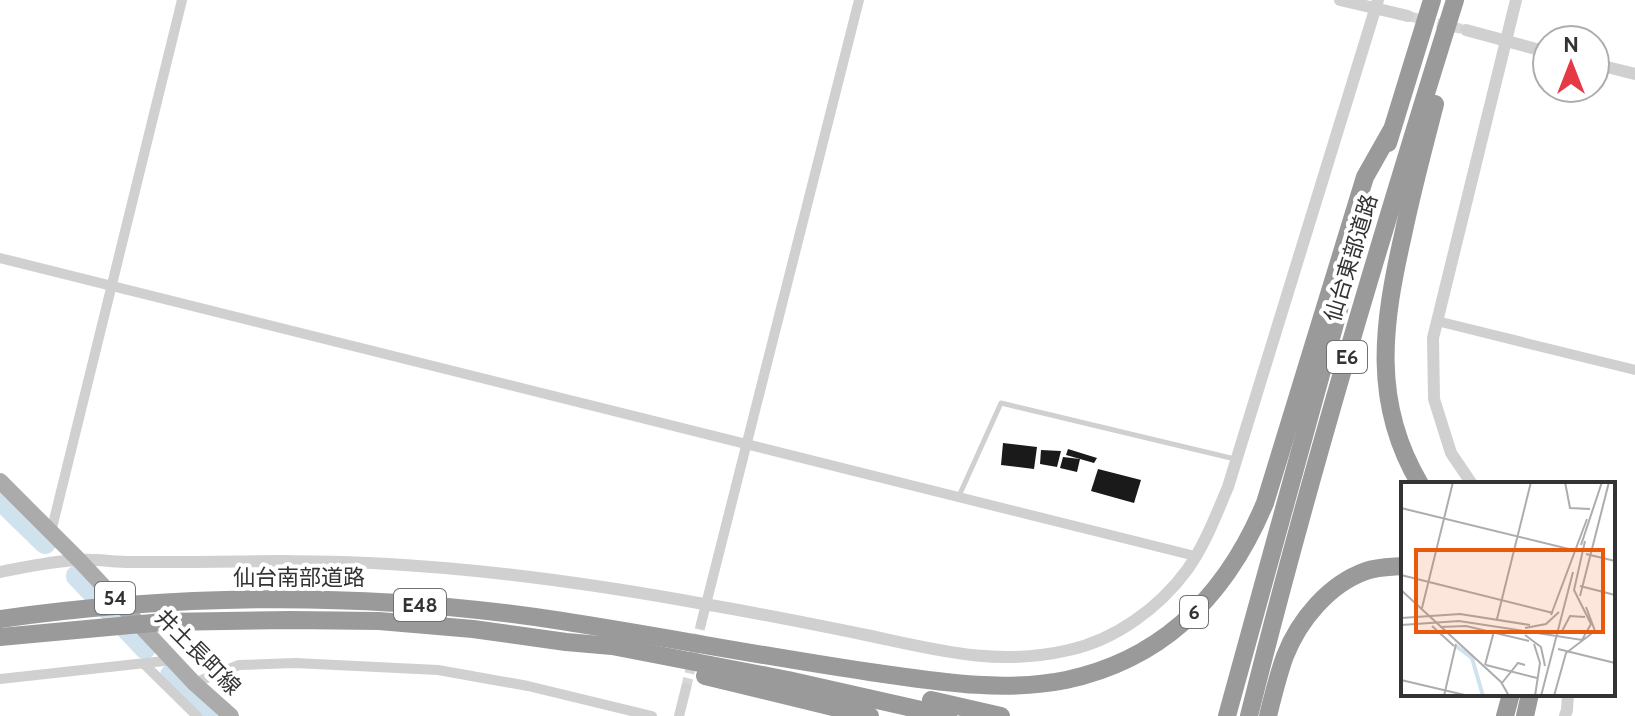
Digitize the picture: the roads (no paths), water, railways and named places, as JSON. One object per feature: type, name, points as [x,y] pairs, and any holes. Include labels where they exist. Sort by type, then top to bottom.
[{"type":"highway","name":"仙台東部道路","points":[[1227,716],[1330,339],[1432,0]]},
{"type":"highway","name":"仙台東部道路","points":[[1249,716],[1338,387],[1457,0]]},
{"type":"highway","points":[[1419,482],[1399,443],[1387,391],[1384,356],[1386,324],[1409,203],[1457,0]]},
{"type":"highway","name":"6","points":[[691,644],[949,683],[1003,685],[1048,682],[1112,666],[1138,654],[1183,623],[1219,586],[1252,535],[1265,503],[1365,177],[1391,131]]},
{"type":"highway","points":[[1268,716],[1289,647],[1318,605],[1345,582],[1366,571],[1401,566]]},
{"type":"highway","name":"仙台南部道路","points":[[0,619],[90,608],[147,605],[287,599],[380,602],[557,620],[691,644]]},
{"type":"highway","name":"仙台南部道路","points":[[0,637],[163,622],[290,620],[379,621],[473,629],[566,642]]},
{"type":"highway","points":[[566,642],[870,716]]},
{"type":"highway","points":[[566,642],[641,651],[948,716]]},
{"type":"highway","points":[[691,644],[762,663],[1001,716]]},
{"type":"highway","points":[[1505,716],[1510,696]]},
{"type":"highway","points":[[1525,716],[1530,696]]},
{"type":"main road","name":"井土長町線","points":[[0,481],[194,683],[231,716]]},
{"type":"street","points":[[51,532],[182,0]]},
{"type":"street","points":[[701,624],[859,0]]},
{"type":"street","points":[[1340,0],[1376,4],[1408,16]]},
{"type":"street","points":[[1471,482],[1451,453],[1434,399],[1433,338],[1516,0]]},
{"type":"street","points":[[0,572],[79,560],[388,564],[497,573],[611,588],[959,655],[997,658],[1028,656],[1068,651],[1102,640],[1155,604],[1186,571],[1208,534],[1237,460],[1376,4]]},
{"type":"street","points":[[1466,30],[1531,48]]},
{"type":"street","points":[[1611,68],[1635,74]]},
{"type":"street","points":[[0,258],[1195,556]]},
{"type":"street","points":[[1437,321],[1635,370]]},
{"type":"street","points":[[0,679],[173,660]]},
{"type":"street","points":[[194,683],[239,665],[295,663],[438,670],[528,686],[652,716]]},
{"type":"street","points":[[144,664],[197,716]]},
{"type":"street","points":[[679,716],[686,688]]},
{"type":"street","points":[[1565,716],[1568,696]]},
{"type":"lane","points":[[958,497],[1001,403],[1237,460]]},
{"type":"waterway","points":[[0,499],[45,543]]},
{"type":"waterway","points":[[77,576],[145,648]]},
{"type":"waterway","points":[[171,675],[214,716]]},
{"type":"tunnel","points":[[1408,16],[1466,30]]},
{"type":"tunnel","points":[[686,688],[701,624]]}]
